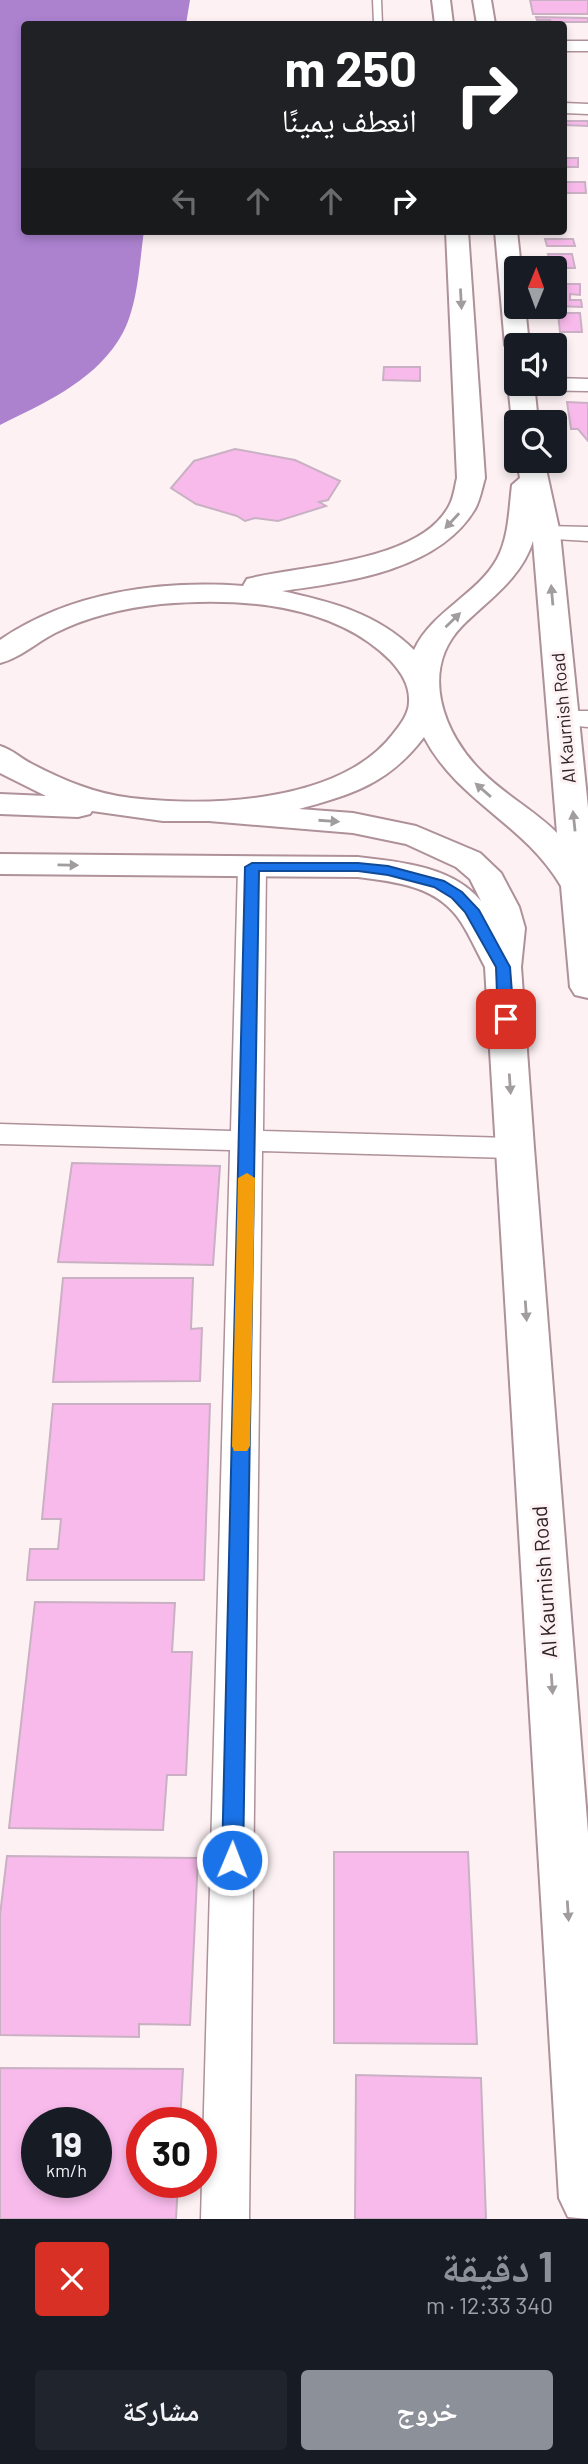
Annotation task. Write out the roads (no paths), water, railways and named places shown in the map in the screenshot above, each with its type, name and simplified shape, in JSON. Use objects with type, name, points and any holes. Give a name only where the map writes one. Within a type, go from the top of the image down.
[{"type":"street","points":[[442,0],[444,21]]},
{"type":"street","points":[[482,0],[486,21]]},
{"type":"street","points":[[567,46],[588,46]]},
{"type":"street","points":[[567,108],[588,109]]},
{"type":"street","points":[[0,654],[27,633],[74,613],[129,599],[319,577],[359,567],[426,542],[457,516],[466,503],[471,478],[457,235]]},
{"type":"street","points":[[506,235],[516,333]]},
{"type":"street","points":[[567,385],[588,385]]},
{"type":"street","points":[[0,804],[212,812],[281,804],[341,787],[388,761],[410,737],[424,692],[432,645],[443,629],[504,571],[512,558],[519,539],[527,473]]},
{"type":"street","name":"Al Kaurnish Road","points":[[532,473],[547,533],[576,719],[580,890],[588,987]]},
{"type":"street","points":[[547,533],[588,534]]},
{"type":"street","points":[[189,593],[252,596],[311,606],[361,624],[400,649],[424,692],[437,732],[462,771],[485,793],[544,838],[569,868],[580,890]]},
{"type":"street","points":[[0,756],[7,764],[59,791],[129,808]]},
{"type":"street","name":"Al Kaurnish Road","points":[[212,812],[353,823],[416,836],[468,860],[484,873],[494,888],[507,928],[503,967],[514,1148],[588,2198]]},
{"type":"street","points":[[0,864],[358,867],[388,871],[439,884],[457,895],[471,910],[503,967]]},
{"type":"street","points":[[225,2219],[252,867]]},
{"type":"street","points":[[1,1137],[514,1148]]},
{"type":"lane","points":[[377,0],[378,21]]}]
